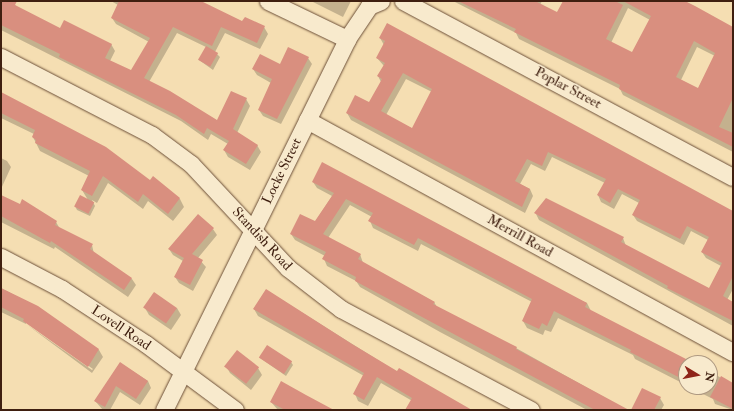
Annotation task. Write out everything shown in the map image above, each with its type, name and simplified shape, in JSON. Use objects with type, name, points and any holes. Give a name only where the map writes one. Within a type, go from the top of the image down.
[{"type":"street","points":[[268,1],[347,39],[369,6],[381,1]]},
{"type":"street","name":"Poplar Street","points":[[403,1],[733,177]]},
{"type":"street","name":"Locke Street","points":[[164,410],[347,39]]},
{"type":"street","name":"Standish Road","points":[[1,57],[152,135],[191,164],[252,232],[288,268],[341,309],[531,410]]},
{"type":"street","name":"Merrill Road","points":[[307,120],[733,352]]},
{"type":"street","name":"Lovell Road","points":[[1,257],[62,289],[146,344],[182,373],[234,410]]},
{"type":"building","points":[[1,1],[17,1],[15,5],[60,28],[64,20],[112,44],[105,58],[131,70],[150,38],[111,18],[119,1],[201,1],[242,21],[245,17],[265,26],[257,43],[221,27],[212,46],[173,27],[144,78],[170,91],[217,120],[231,91],[247,98],[233,129],[258,145],[246,164],[223,150],[229,141],[207,128],[204,134],[176,115],[59,57],[60,54],[1,25]]},
{"type":"building","points":[[458,1],[535,1],[557,12],[563,1],[615,1],[623,5],[606,39],[632,52],[651,16],[623,1],[685,1],[695,6],[733,27],[733,98],[719,127],[733,133],[733,147],[619,89],[620,85],[514,32],[516,29]],"holes":[[[694,41],[715,53],[698,88],[676,77]]]},
{"type":"building","points":[[387,23],[733,211],[733,276],[723,296],[733,302],[733,321],[667,288],[668,286],[534,213],[546,198],[624,237],[621,242],[709,288],[722,263],[701,252],[709,237],[687,226],[680,239],[632,215],[640,200],[618,189],[610,203],[597,195],[606,179],[548,152],[542,166],[527,159],[515,181],[530,189],[522,207],[346,113],[355,95],[369,102],[382,79],[377,76],[385,63],[376,58],[385,41],[379,38]],"holes":[[[403,73],[432,89],[412,128],[381,111]]]},
{"type":"building","points":[[206,46],[218,53],[210,67],[198,60]]},
{"type":"building","points":[[288,47],[309,57],[277,119],[258,110],[272,79],[252,69],[260,54],[280,64]]},
{"type":"building","points":[[1,92],[106,147],[150,180],[153,176],[180,198],[168,214],[143,194],[138,202],[103,176],[92,196],[81,190],[90,171],[35,143],[36,140],[32,137],[35,130],[1,113]]},
{"type":"building","points":[[322,162],[587,303],[585,307],[678,355],[678,377],[630,352],[631,350],[554,311],[547,326],[542,323],[539,329],[522,321],[532,299],[418,238],[414,245],[368,221],[373,213],[346,199],[323,234],[361,254],[358,259],[435,302],[433,304],[517,347],[516,349],[629,410],[595,410],[355,281],[356,277],[322,259],[326,252],[290,234],[300,214],[315,221],[334,193],[312,182]]},
{"type":"building","points":[[1,195],[20,204],[22,199],[57,221],[55,225],[93,244],[90,249],[132,278],[124,290],[51,241],[50,243],[1,216]]},
{"type":"building","points":[[80,195],[94,202],[88,214],[74,207]]},
{"type":"building","points":[[198,214],[214,228],[192,254],[203,260],[190,285],[174,277],[184,258],[168,249]]},
{"type":"building","points":[[1,288],[38,306],[99,349],[88,367],[23,321],[24,319],[1,307]]},
{"type":"building","points":[[266,289],[397,371],[399,368],[472,410],[405,410],[412,398],[377,377],[364,400],[353,394],[364,373],[253,309]]},
{"type":"building","points":[[154,292],[177,308],[166,324],[143,308]]},
{"type":"building","points":[[267,345],[292,361],[284,374],[259,358]]},
{"type":"building","points":[[237,350],[259,367],[246,384],[224,367]]},
{"type":"building","points":[[120,362],[148,381],[136,399],[116,386],[105,407],[94,401]]},
{"type":"building","points":[[721,376],[733,383],[733,409],[710,397],[711,395],[718,395],[718,382]]},
{"type":"building","points":[[281,381],[334,410],[285,410],[270,402]]},
{"type":"building","points":[[642,388],[661,397],[654,410],[631,410]]}]
